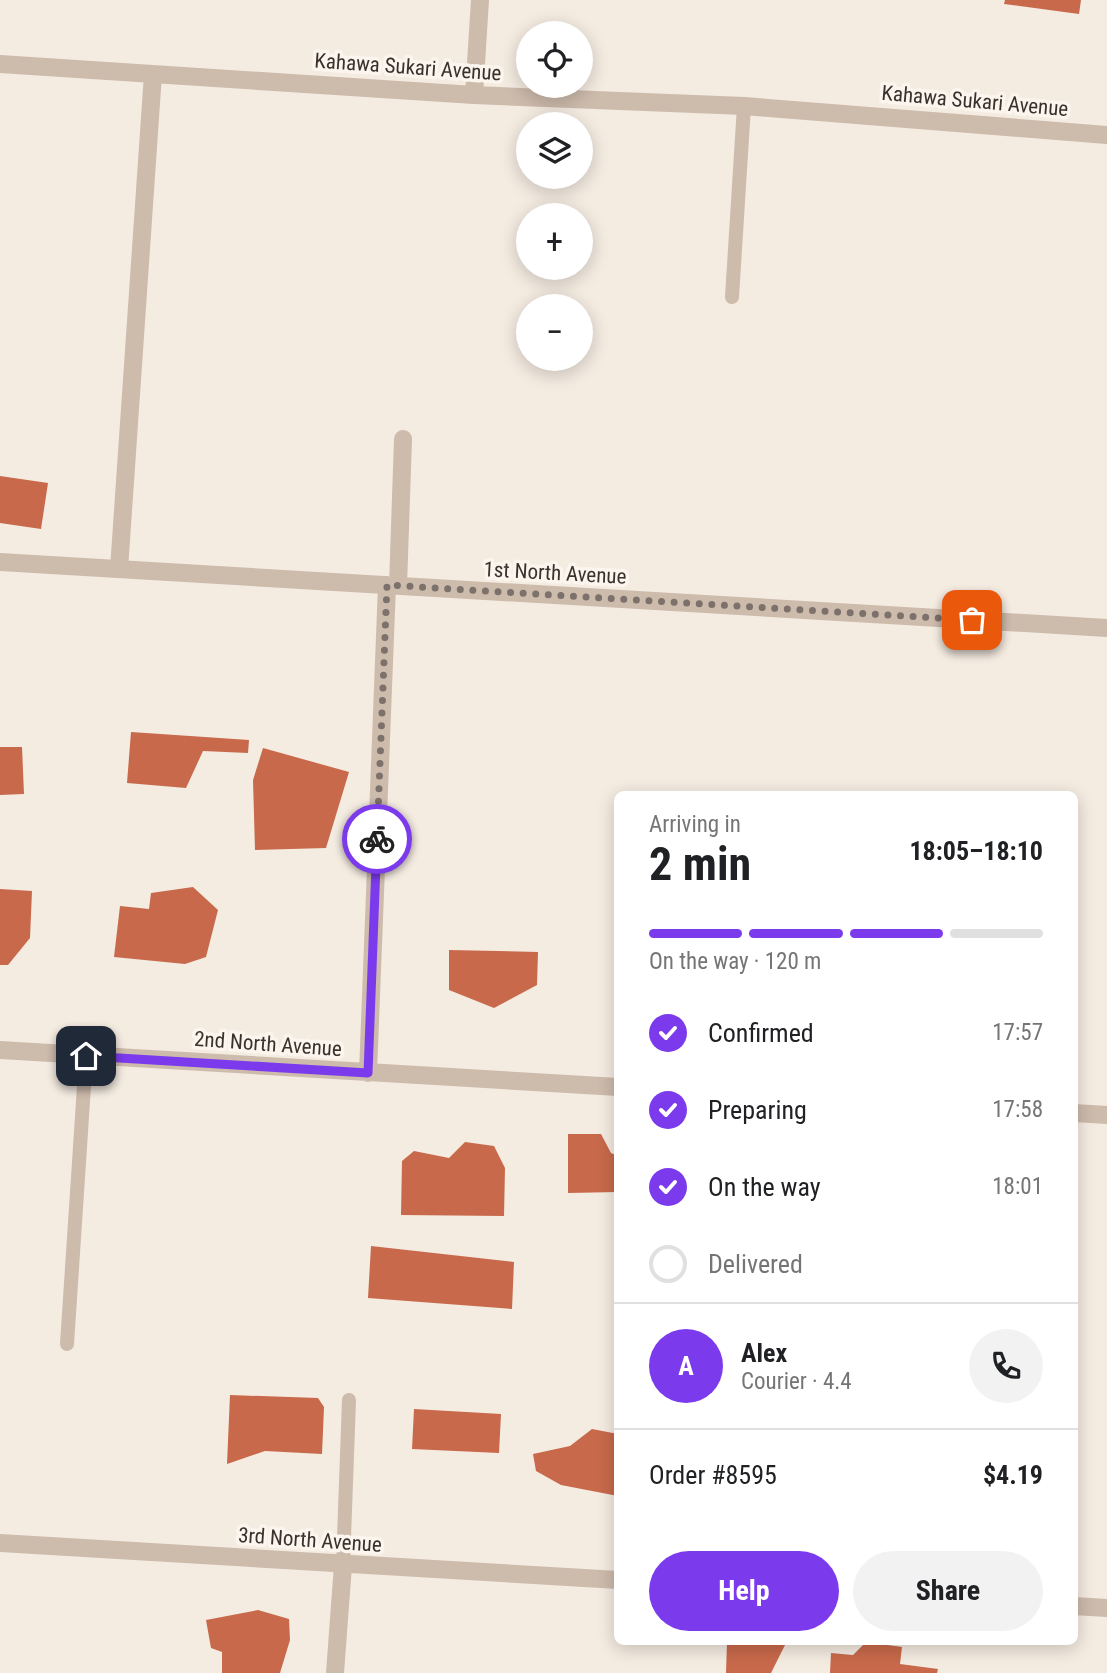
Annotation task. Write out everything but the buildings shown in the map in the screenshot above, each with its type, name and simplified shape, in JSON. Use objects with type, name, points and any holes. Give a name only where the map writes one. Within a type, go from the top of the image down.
[{"type":"street","points":[[474,95],[480,0]]},
{"type":"street","name":"Kahawa Sukari Avenue","points":[[0,64],[474,95],[744,106],[1107,135]]},
{"type":"street","points":[[119,569],[153,74]]},
{"type":"street","points":[[368,1073],[403,439]]},
{"type":"street","name":"1st North Avenue","points":[[0,562],[1107,628]]},
{"type":"street","name":"2nd North Avenue","points":[[0,1050],[614,1087]]},
{"type":"street","points":[[1078,1113],[1107,1115]]},
{"type":"street","name":"3rd North Avenue","points":[[0,1543],[614,1580]]},
{"type":"street","points":[[335,1673],[343,1565]]},
{"type":"street","points":[[1078,1606],[1107,1608]]},
{"type":"lane","points":[[732,297],[744,106]]},
{"type":"lane","points":[[66,1345],[86,1056]]},
{"type":"lane","points":[[343,1565],[349,1400]]},
{"type":"way so far","points":[[377,839],[387,585],[972,620]]},
{"type":"route","points":[[86,1056],[368,1073],[377,839]]}]
